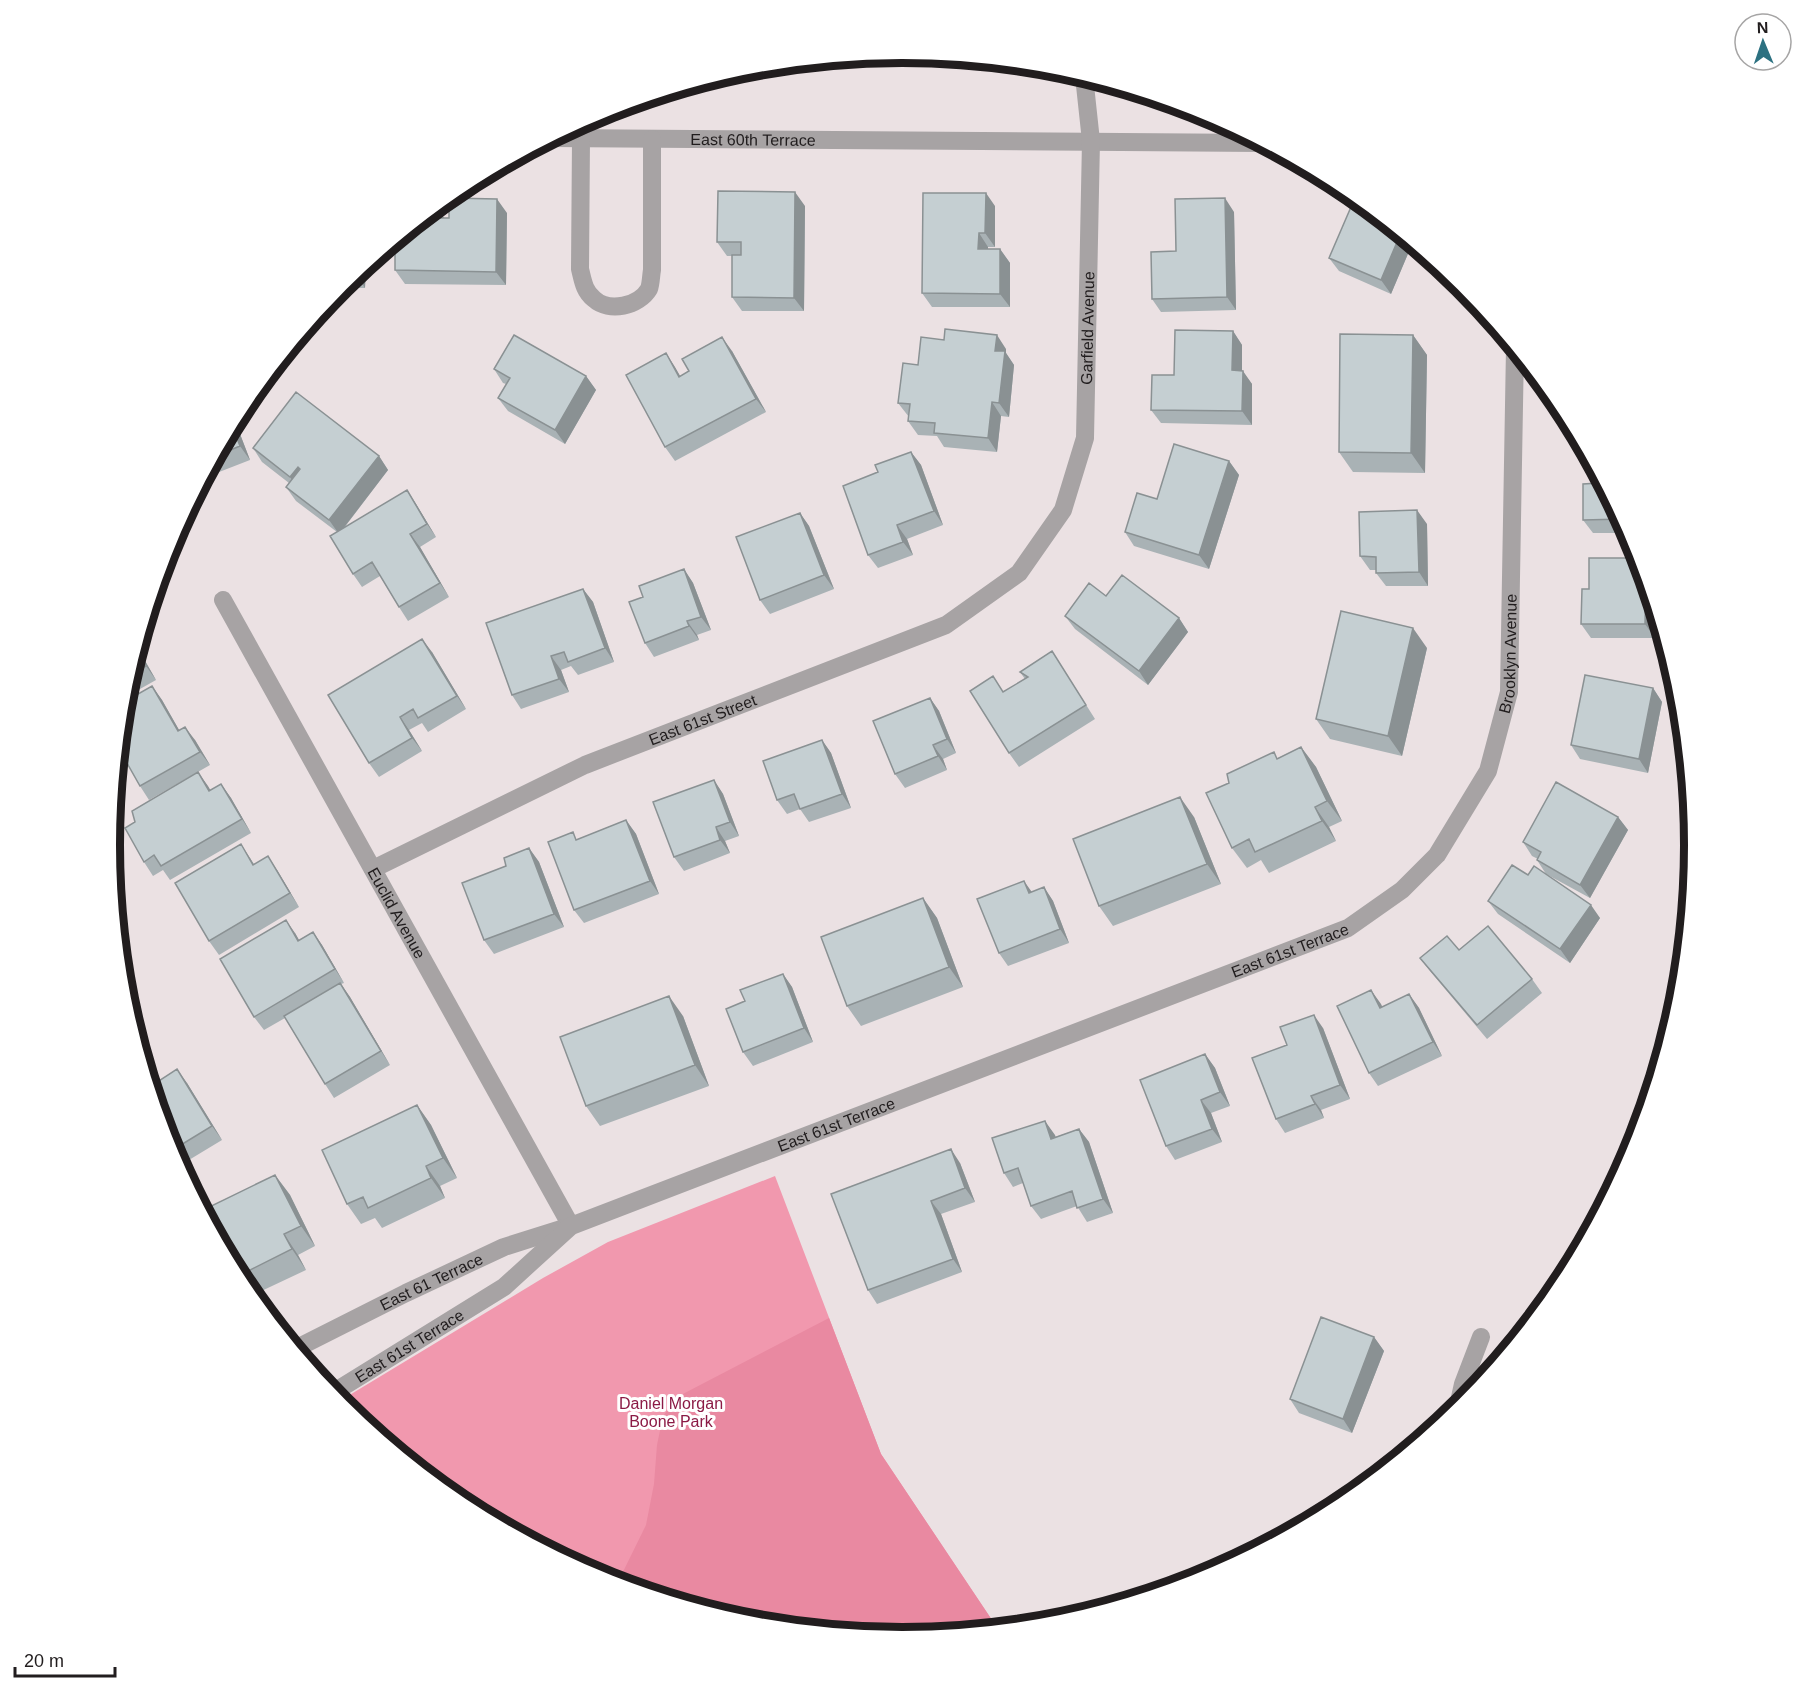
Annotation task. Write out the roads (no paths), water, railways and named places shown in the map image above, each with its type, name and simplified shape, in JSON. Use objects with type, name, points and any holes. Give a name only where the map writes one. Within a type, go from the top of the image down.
[{"type":"street","name":"Garfield Avenue","points":[[1025,565],[1063,510],[1085,438],[1091,141],[1085,85]]},
{"type":"street","points":[[569,138],[581,138],[580,269],[585,289],[595,301],[616,307],[634,303],[649,289],[652,270],[652,139]]},
{"type":"street","name":"East 60th Terrace","points":[[581,138],[1246,143]]},
{"type":"street","name":"Brooklyn Avenue","points":[[1371,912],[1402,890],[1437,855],[1488,771],[1509,692],[1515,359]]},
{"type":"street","name":"East 61st Street","points":[[373,868],[585,765],[946,625],[1019,573],[1025,565]]},
{"type":"street","name":"Euclid Avenue","points":[[223,600],[571,1226]]},
{"type":"street","name":"East 61st Terrace","points":[[340,1389],[504,1287],[571,1226],[1348,928],[1371,912]]},
{"type":"street","name":"East 61 Terrace","points":[[301,1346],[406,1293],[504,1248],[571,1226]]},
{"type":"street","points":[[1461,1394],[1481,1337]]},
{"type":"park label","name":"Daniel Morgan Boone Park","points":[[671,1412]]}]
